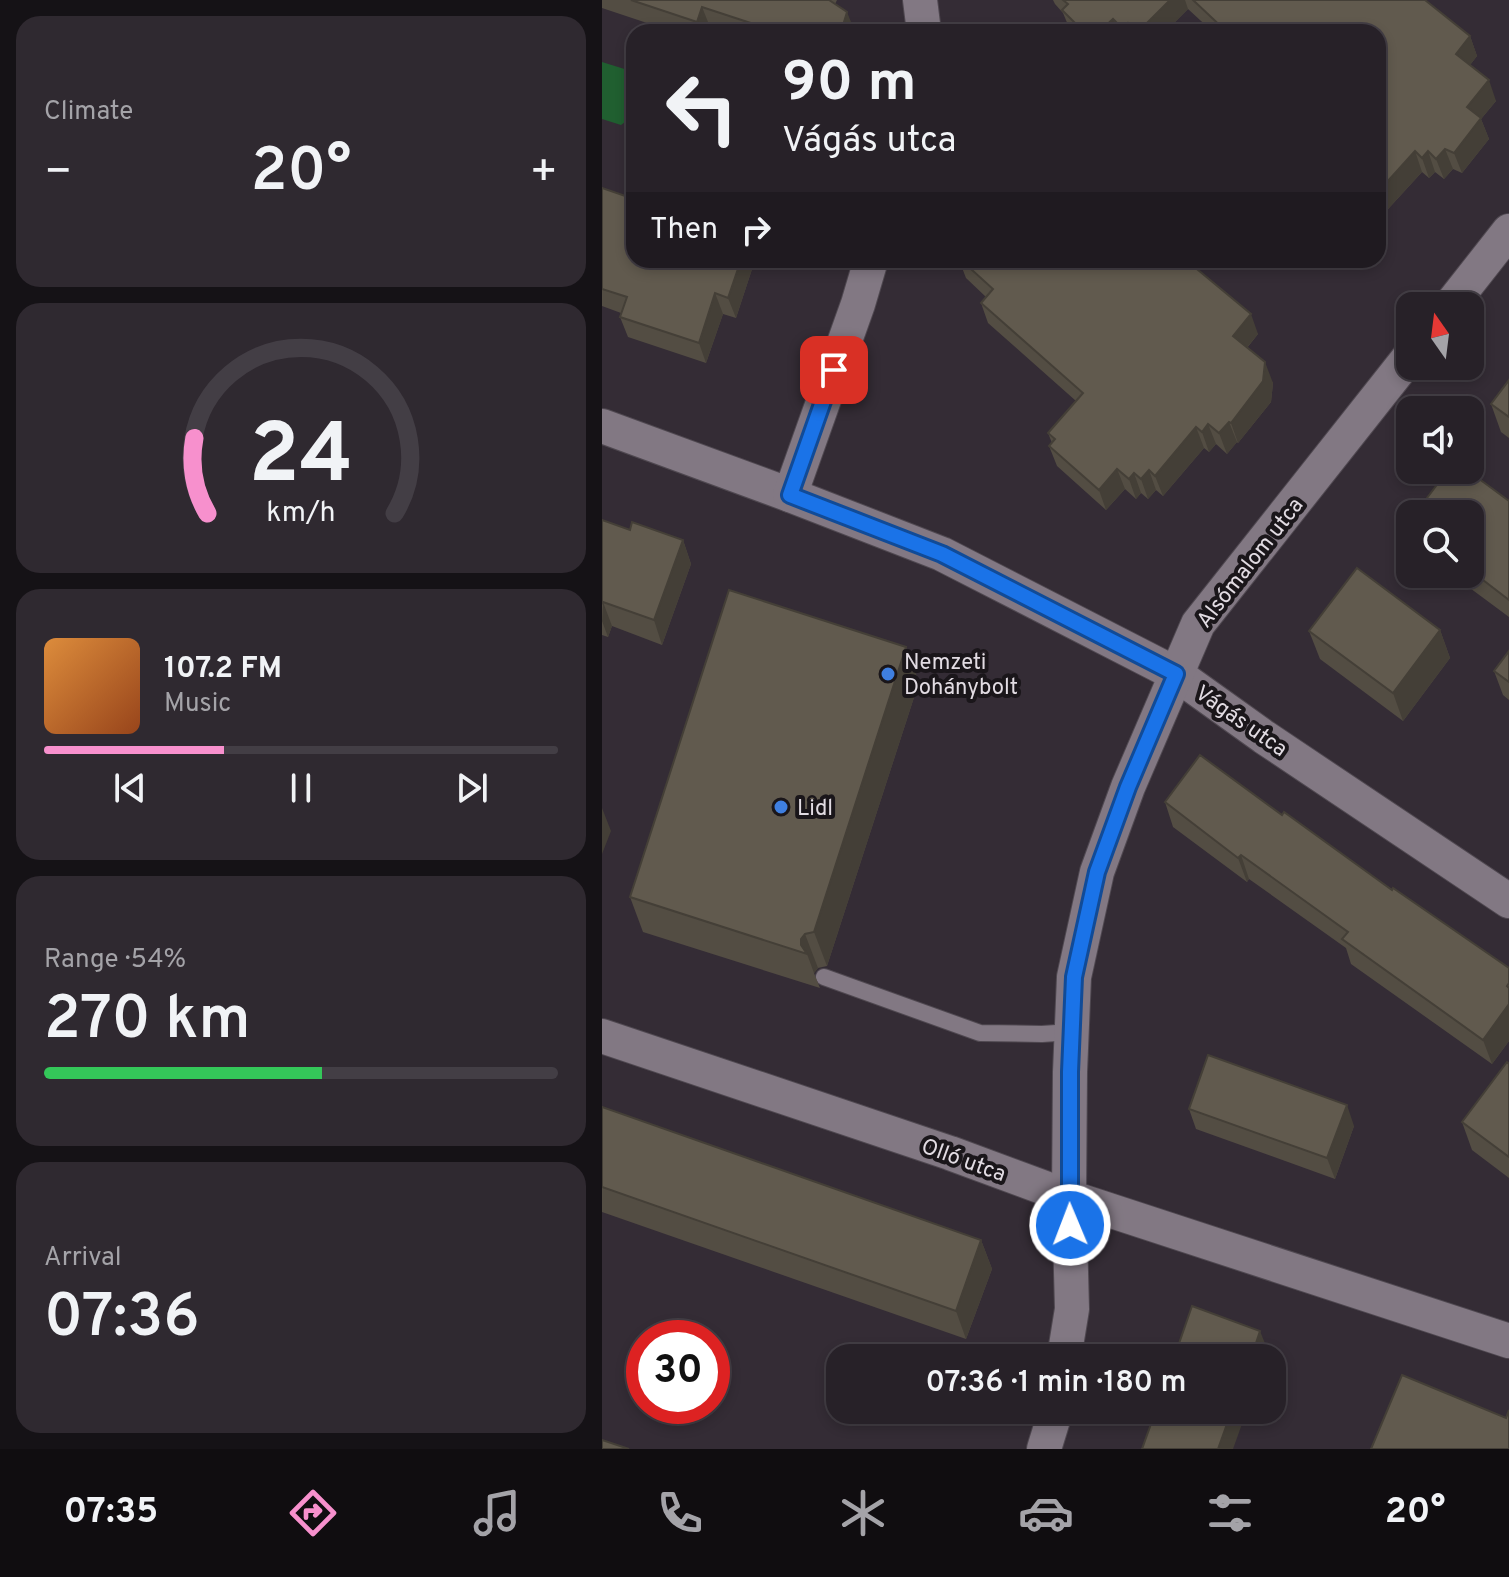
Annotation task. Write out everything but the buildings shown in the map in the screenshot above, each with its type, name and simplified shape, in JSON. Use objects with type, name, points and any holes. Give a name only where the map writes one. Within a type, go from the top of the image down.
[{"type":"street","points":[[920,0],[923,24]]},
{"type":"street","points":[[1461,292],[1509,231]]},
{"type":"street","points":[[790,495],[869,268]]},
{"type":"street","name":"Alsómalom utca","points":[[1066,1344],[1072,1309],[1069,1197],[1074,977],[1097,872],[1128,787],[1198,624],[1396,374]]},
{"type":"street","name":"Vágás utca","points":[[602,426],[942,554],[1176,674],[1264,737],[1509,901]]},
{"type":"street","name":"Olló utca","points":[[602,1036],[935,1148],[1069,1197],[1509,1341]]},
{"type":"street","points":[[1044,1449],[1052,1424]]},
{"type":"lane","points":[[824,977],[980,1033],[1071,1032]]},
{"type":"green space","points":[[602,62],[626,70],[626,121],[621,125],[602,119]]},
{"type":"place","name":"Nemzeti Dohánybolt","points":[[888,674]]},
{"type":"place","name":"Lidl","points":[[781,807]]},
{"type":"route","points":[[834,370],[790,495],[942,554],[1176,674],[1128,787],[1097,872],[1074,977],[1070,1072],[1070,1225]]}]
